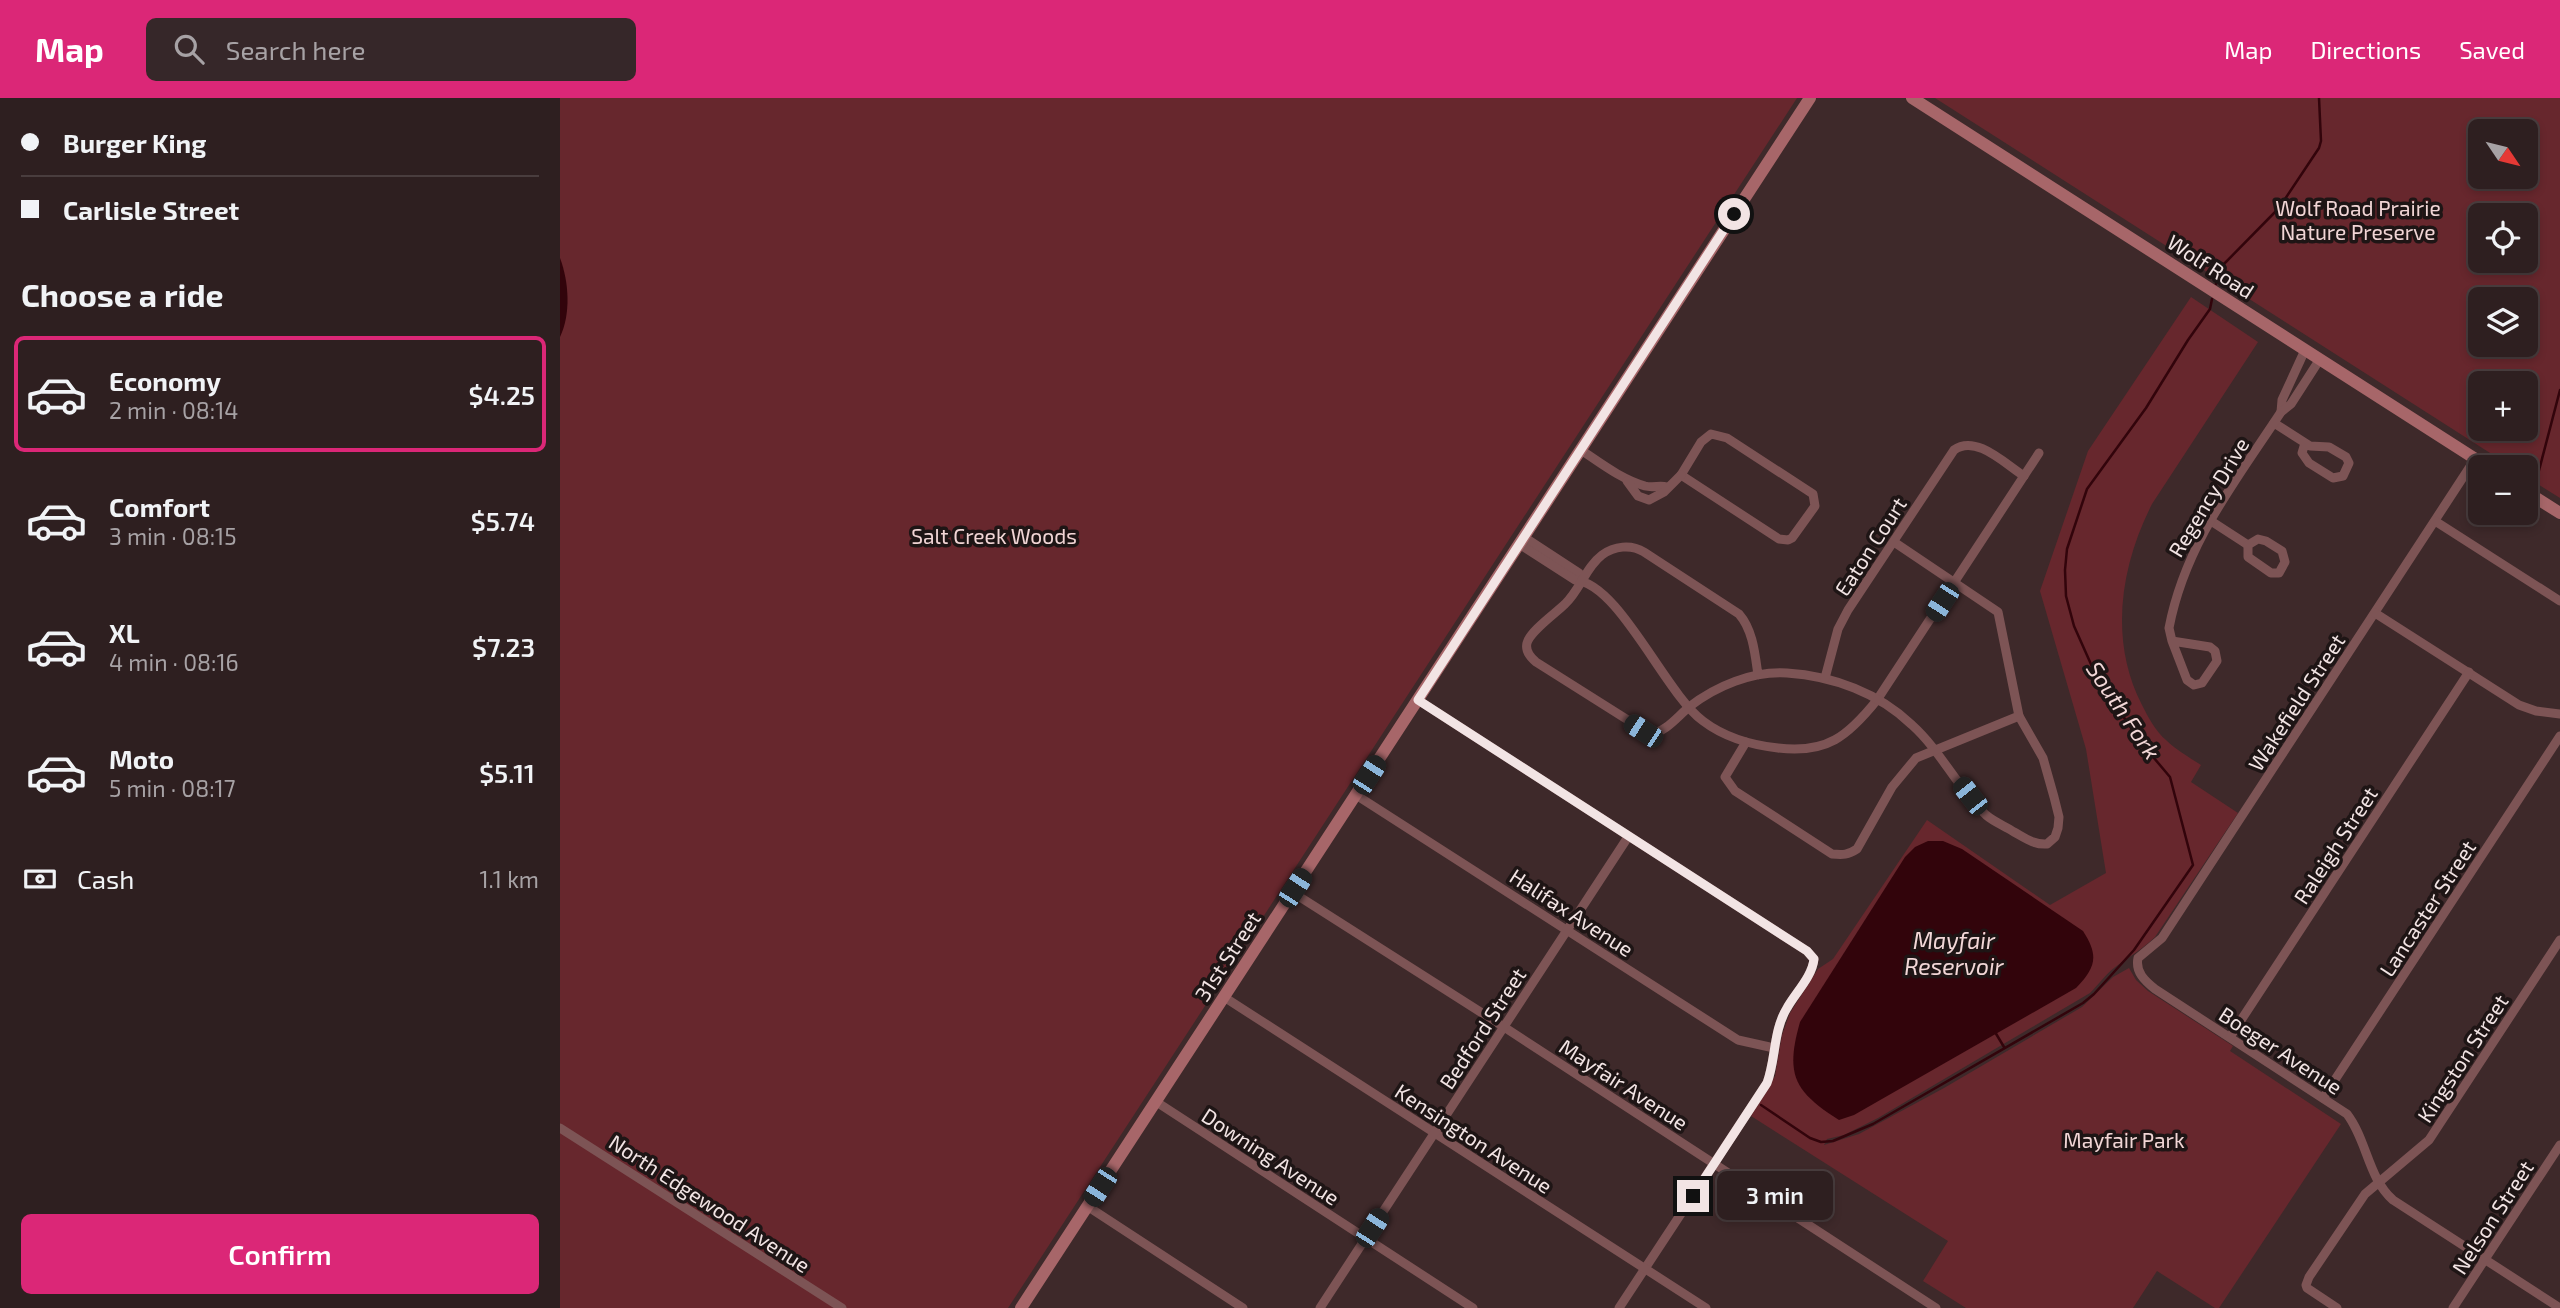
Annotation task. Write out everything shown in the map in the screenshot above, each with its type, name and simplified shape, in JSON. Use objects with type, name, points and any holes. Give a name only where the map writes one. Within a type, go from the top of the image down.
[{"type":"main road","name":"31st Street","points":[[1021,1308],[1810,98]]},
{"type":"main road","name":"Wolf Road","points":[[1912,98],[2469,455]]},
{"type":"main road","points":[[2538,499],[2560,513]]},
{"type":"street","name":"Regency Drive","points":[[2281,412],[2282,400],[2305,350]]},
{"type":"street","name":"Regency Drive","points":[[2172,641],[2210,647],[2217,654],[2217,661],[2205,680],[2198,684],[2187,680],[2172,641],[2169,628],[2181,580],[2198,540],[2281,412],[2291,404],[2320,359]]},
{"type":"street","points":[[2274,423],[2305,443],[2318,448],[2329,447],[2346,457],[2348,467],[2343,476],[2333,478],[2309,463],[2302,453],[2305,443]]},
{"type":"street","points":[[1581,450],[1627,481],[1638,496],[1646,500],[1656,498],[1681,475],[1707,435],[1717,434],[1809,491],[1814,497],[1815,506],[1796,535],[1784,541],[1681,475]]},
{"type":"street","name":"Eaton Court","points":[[1825,678],[1838,629],[1954,450],[1964,445],[1977,445],[2024,476]]},
{"type":"street","points":[[1522,540],[1575,580],[1583,580],[1619,611],[1689,707],[1701,719],[1717,730],[1746,742],[1790,750],[1812,748],[1833,742],[1856,726],[1877,700],[2039,453]]},
{"type":"street","name":"Wakefield Street","points":[[2138,958],[2162,939],[2468,470]]},
{"type":"street","points":[[2211,521],[2248,545]]},
{"type":"street","points":[[2435,521],[2560,601]]},
{"type":"street","points":[[2262,539],[2282,551],[2286,558],[2279,573],[2271,573],[2251,560],[2247,554],[2248,545],[2262,539]]},
{"type":"street","points":[[1758,674],[1748,630],[1739,614],[1639,549],[1616,548],[1601,556],[1568,602],[1530,637],[1526,646],[1530,657],[1650,734],[1662,731],[1689,707],[1718,689],[1758,674],[1786,673],[1843,683],[1877,700],[1911,723],[1989,817],[2034,843],[2047,844],[2055,837],[2059,817],[2054,797],[2043,758],[2019,716],[1998,612],[1894,542]]},
{"type":"street","points":[[2375,613],[2528,709],[2560,713]]},
{"type":"street","name":"Raleigh Street","points":[[2230,1037],[2469,672]]},
{"type":"street","points":[[1418,700],[1807,951],[1814,959],[1811,970],[1786,1010],[1767,1083],[1619,1308]]},
{"type":"street","points":[[1746,742],[1725,777],[1735,791],[1832,855],[1849,855],[1857,849],[1892,787],[1916,758],[2019,716]]},
{"type":"street","name":"Lancaster Street","points":[[2323,1098],[2560,736]]},
{"type":"street","name":"Halifax Avenue","points":[[1356,795],[1738,1040],[1774,1048]]},
{"type":"street","name":"Bedford Street","points":[[1320,1308],[1629,836]]},
{"type":"street","name":"Mayfair Avenue","points":[[1292,892],[1714,1163],[1922,1304],[1936,1308]]},
{"type":"street","name":"Kingston Street","points":[[2337,1308],[2310,1291],[2306,1285],[2359,1200],[2429,1140],[2560,940]]},
{"type":"street","name":"Boeger Avenue","points":[[2138,958],[2139,972],[2150,985],[2342,1110],[2351,1120],[2378,1182],[2393,1200],[2560,1308]]},
{"type":"street","name":"Kensington Avenue","points":[[1224,997],[1706,1308]]},
{"type":"street","name":"Downing Avenue","points":[[1155,1101],[1473,1308]]},
{"type":"street","name":"North Edgewood Avenue","points":[[560,1128],[842,1308]]},
{"type":"street","name":"Nelson Street","points":[[2453,1308],[2560,1144]]},
{"type":"street","points":[[1087,1206],[1243,1308]]},
{"type":"green space","name":"Salt Creek Woods","points":[[560,98],[1797,98],[1008,1308],[560,1308]]},
{"type":"green space","name":"Wolf Road Prairie Nature Preserve","points":[[1935,98],[2560,98],[2560,498],[2538,484],[2538,455],[2493,455],[2471,441],[2538,441],[2538,371],[2468,371],[2468,439]]},
{"type":"green space","name":"Mayfair Park","points":[[2191,297],[2258,342],[2152,504],[2132,553],[2126,578],[2122,630],[2132,681],[2152,724],[2170,744],[2201,765],[2191,782],[2238,813],[2155,937],[2111,971],[2090,993],[1878,1118],[1844,1135],[1827,1139],[1824,1145],[1859,1134],[1944,1088],[2082,1007],[2113,977],[2129,968],[2136,980],[2148,991],[2233,1046],[2230,1051],[2341,1124],[2219,1308],[2157,1271],[2133,1308],[1966,1308],[1923,1281],[1948,1241],[1751,1116],[1775,1076],[1782,1035],[1790,1013],[1818,969],[1833,959],[1927,820],[2050,905],[2106,873],[2086,749],[2040,591],[2088,451]]},
{"type":"water","points":[[560,258],[568,298],[564,328],[560,337]]},
{"type":"water","name":"Mayfair Reservoir","points":[[1928,841],[1943,841],[1962,849],[2083,931],[2093,954],[2093,961],[2088,974],[2076,988],[1854,1115],[1839,1120],[1812,1100],[1797,1080],[1793,1056],[1800,1022],[1905,857],[1915,847]]},
{"type":"waterway","name":"South Fork","points":[[2216,284],[2219,269],[2279,208],[2319,148],[2319,98]]},
{"type":"waterway","name":"South Fork","points":[[1761,1105],[1810,1138],[1821,1142],[1833,1141],[1873,1124],[2083,1003],[2134,950],[2193,865],[2170,777],[2143,745],[2098,680],[2074,626],[2066,596],[2065,570],[2067,549],[2087,489],[2146,408],[2210,309],[2212,299]]},
{"type":"waterway","points":[[2538,474],[2560,390]]},
{"type":"waterway","points":[[1995,1032],[2004,1047]]},
{"type":"route","points":[[1693,1196],[1767,1083],[1782,1018],[1814,964],[1812,955],[1418,700],[1734,214]]}]
